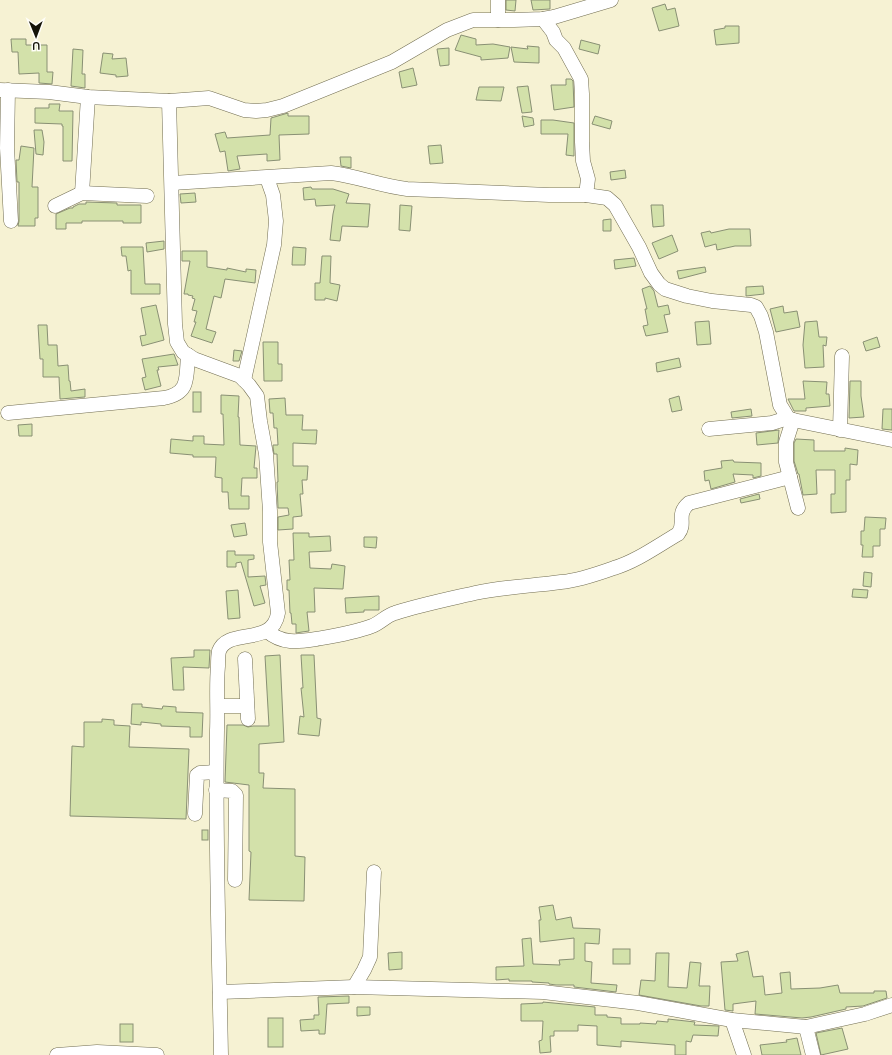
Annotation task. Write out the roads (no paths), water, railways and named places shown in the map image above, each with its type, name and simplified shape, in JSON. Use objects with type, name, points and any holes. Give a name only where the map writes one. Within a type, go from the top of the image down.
[{"type":"street","points":[[498,0],[498,20]]},
{"type":"street","points":[[10,221],[4,90],[49,92],[88,97],[169,101],[209,98],[244,110],[267,110],[283,106],[392,62],[447,30],[473,20],[542,19],[554,17],[611,0]]},
{"type":"street","points":[[542,19],[553,32],[556,40],[564,48],[581,79],[582,142],[588,178],[586,195]]},
{"type":"street","points":[[82,193],[88,97]]},
{"type":"street","points":[[169,101],[175,324],[177,342],[184,352],[194,359],[240,376],[249,384],[257,396],[266,454],[270,511],[270,542],[278,613],[277,620],[267,631],[230,640],[223,644],[219,651],[216,790],[221,1055]]},
{"type":"street","points":[[172,183],[331,173],[351,176],[386,186],[407,189],[548,195],[586,195],[607,198],[615,205],[639,247],[650,273],[665,289],[706,300],[756,307],[761,316],[766,332],[780,405],[790,419],[786,442],[786,462],[798,508]]},
{"type":"street","points":[[244,380],[274,245],[276,221],[273,195],[267,178]]},
{"type":"street","points":[[55,206],[82,193],[147,196]]},
{"type":"street","points":[[8,413],[174,396],[181,392],[184,386],[188,355]]},
{"type":"street","points":[[840,430],[842,356]]},
{"type":"street","points":[[709,429],[772,424],[790,419],[892,440]]},
{"type":"street","points":[[267,631],[275,638],[292,641],[336,636],[371,626],[393,613],[475,593],[514,586],[563,582],[614,568],[633,561],[678,534],[681,525],[681,513],[689,503],[790,477]]},
{"type":"street","points":[[218,706],[247,712],[245,659]]},
{"type":"street","points":[[195,814],[197,775],[200,773],[216,772]]},
{"type":"street","points":[[216,790],[232,791],[236,795],[235,880]]},
{"type":"street","points":[[354,987],[370,957],[374,872]]},
{"type":"street","points":[[220,992],[354,987],[543,992],[638,1003],[732,1020],[806,1027],[865,1014],[892,1005]]},
{"type":"street","points":[[732,1020],[744,1055]]},
{"type":"street","points":[[806,1027],[813,1055]]},
{"type":"street","points":[[57,1055],[97,1052],[157,1055]]}]
